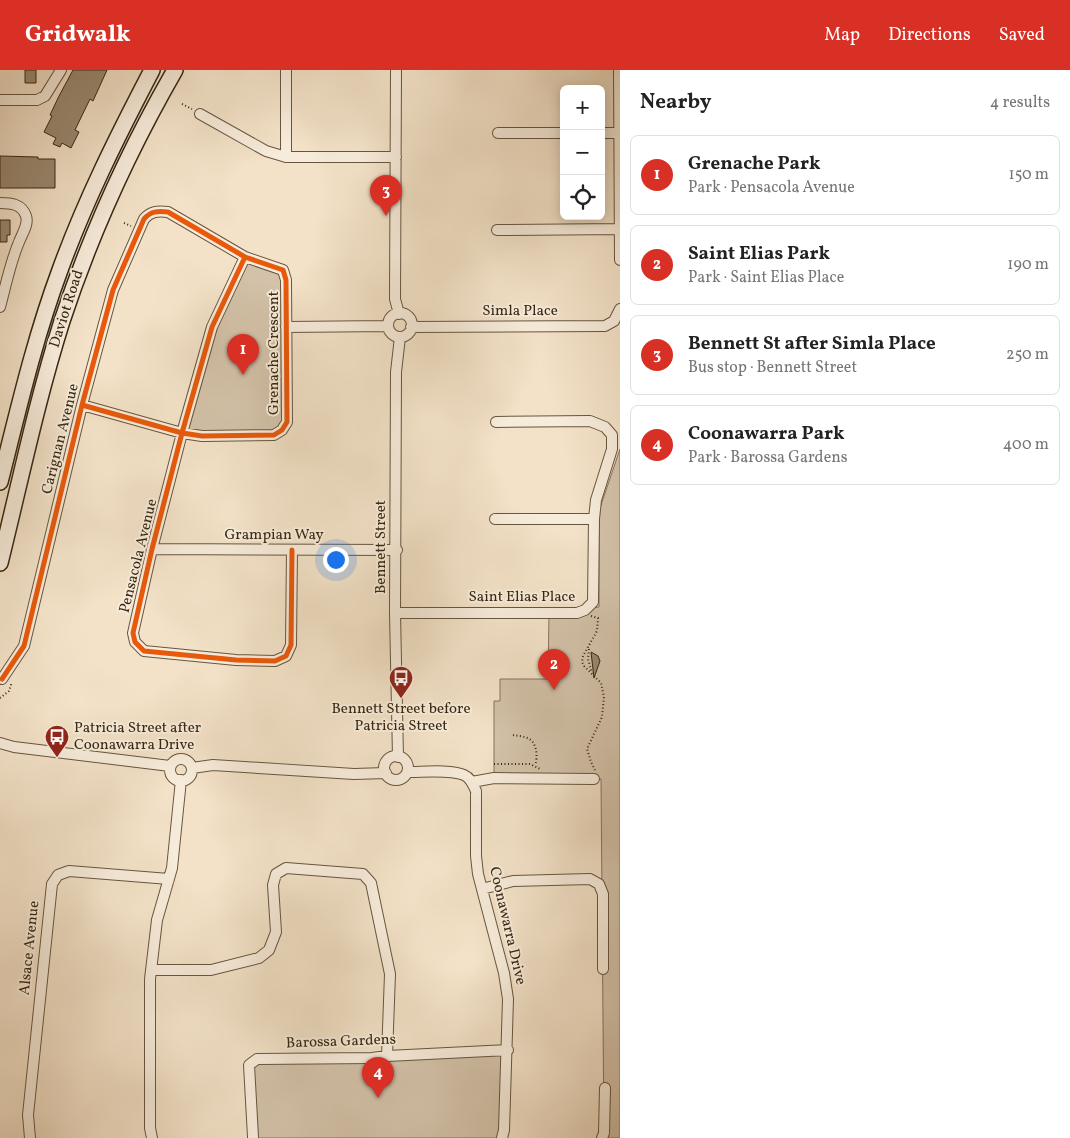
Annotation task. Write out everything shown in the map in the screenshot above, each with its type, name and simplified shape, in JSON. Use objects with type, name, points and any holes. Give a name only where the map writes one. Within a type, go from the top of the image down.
[{"type":"street","points":[[0,100],[37,100],[45,96],[61,70]]},
{"type":"street","name":"Daviot Road","points":[[0,482],[31,360],[60,270],[95,183],[152,70]]},
{"type":"street","name":"Daviot Road","points":[[0,563],[43,388],[72,291],[94,233],[122,169],[175,70]]},
{"type":"street","points":[[286,70],[286,157]]},
{"type":"street","points":[[396,70],[395,299],[399,314]]},
{"type":"street","points":[[619,70],[620,260]]},
{"type":"street","points":[[200,114],[266,151],[286,157],[396,157]]},
{"type":"street","points":[[498,133],[560,133]]},
{"type":"street","points":[[605,133],[619,133]]},
{"type":"street","points":[[0,203],[14,203],[27,217],[26,226],[14,255],[0,307]]},
{"type":"street","name":"Grenache Crescent","points":[[82,405],[182,433],[202,436],[274,435],[282,430],[287,422],[286,280],[283,270],[245,256],[168,212],[157,211]]},
{"type":"street","name":"Carignan Avenue","points":[[2,679],[24,646],[82,405],[114,290],[144,219],[149,214],[157,211]]},
{"type":"street","points":[[497,230],[620,229]]},
{"type":"street","name":"Pensacola Avenue","points":[[245,256],[212,327],[152,549],[133,632],[135,642],[144,651],[236,660],[275,661],[286,656],[291,645],[292,550]]},
{"type":"street","name":"Simla Place","points":[[412,327],[604,326],[614,321],[620,309]]},
{"type":"street","points":[[403,314],[410,319],[412,327],[408,334],[400,337],[392,334],[388,326],[391,318],[403,314]]},
{"type":"street","points":[[286,327],[388,326]]},
{"type":"street","name":"Bennett Street","points":[[398,757],[396,372],[400,337]]},
{"type":"street","name":"Saint Elias Place","points":[[396,613],[582,612],[594,602],[594,519],[596,500],[612,448],[612,435],[606,427],[590,421],[496,422]]},
{"type":"street","points":[[495,519],[594,519]]},
{"type":"street","name":"Grampian Way","points":[[152,549],[397,550]]},
{"type":"street","points":[[0,743],[14,747],[170,766]]},
{"type":"street","points":[[0,750],[14,747]]},
{"type":"street","points":[[393,757],[398,757],[402,758],[407,764],[408,772],[406,776],[399,780],[391,779],[386,773],[385,765],[393,757]]},
{"type":"street","points":[[170,766],[176,760],[184,759],[188,761],[192,768]]},
{"type":"street","points":[[192,768],[213,765],[354,774],[386,773]]},
{"type":"street","points":[[170,766],[174,778],[181,780],[189,776],[192,768]]},
{"type":"street","points":[[408,772],[455,773],[466,776],[472,782],[494,778],[595,776]]},
{"type":"street","points":[[152,1138],[150,1128],[151,970],[157,920],[172,868],[181,780]]},
{"type":"street","name":"Coonawarra Drive","points":[[472,782],[476,791],[476,856],[482,889],[504,973],[508,999],[508,1050],[502,1138]]},
{"type":"street","points":[[151,970],[211,970],[259,958],[270,950],[276,932],[273,885],[276,874],[286,868],[364,874],[371,883],[390,974],[387,1056]]},
{"type":"street","name":"Alsace Avenue","points":[[30,1138],[28,1115],[52,884],[58,875],[69,871],[169,880]]},
{"type":"street","points":[[482,889],[513,881],[590,879],[599,884],[603,894],[603,969]]},
{"type":"street","name":"Barossa Gardens","points":[[253,1137],[250,1065],[256,1059],[372,1058],[508,1050]]},
{"type":"street","points":[[602,1138],[604,1133],[605,1088]]},
{"type":"path","points":[[595,776],[587,749],[602,717],[604,697],[601,683],[584,666],[582,660],[598,629],[598,618]]},
{"type":"path","points":[[591,642],[588,659],[592,673]]},
{"type":"path","points":[[513,735],[530,739],[534,744],[537,761],[535,765]]},
{"type":"shaded area","points":[[245,257],[283,270],[282,430],[182,433],[212,327]]},
{"type":"shaded area","points":[[620,449],[620,1138],[604,1138],[601,779],[494,778],[494,701],[500,701],[500,679],[548,679],[549,613],[599,607],[599,511]]},
{"type":"shaded area","points":[[508,1050],[502,1138],[253,1138],[249,1065],[259,1060]]},
{"type":"building","points":[[25,70],[36,70],[36,83],[25,83]]},
{"type":"building","points":[[73,70],[107,70],[93,101],[90,99],[75,130],[79,132],[71,148],[62,143],[60,147],[53,144],[56,138],[44,132],[52,116],[50,115]]},
{"type":"building","points":[[0,156],[55,159],[55,188],[0,188]]},
{"type":"building","points":[[0,220],[10,220],[10,235],[7,235],[7,242],[0,242]]},
{"type":"building","points":[[591,652],[598,656],[600,661],[594,678]]},
{"type":"cycle path","points":[[2,679],[24,646],[82,405],[113,290],[144,219],[154,212],[168,212],[245,257],[283,270],[286,280],[287,422],[282,430],[274,435],[202,436],[182,433],[82,405]]},
{"type":"cycle path","points":[[245,257],[212,327],[152,549],[133,633],[135,642],[144,651],[236,660],[275,661],[286,656],[291,645],[292,550]]},
{"type":"place","name":"Bennett St after Simla Place","points":[[386,216]]},
{"type":"place","name":"Grenache Park","points":[[243,375]]},
{"type":"place","name":"Saint Elias Park","points":[[554,690]]},
{"type":"place","name":"Bennett Street before Patricia Street","points":[[401,699]]},
{"type":"place","name":"Patricia Street after Coonawarra Drive","points":[[57,758]]},
{"type":"place","name":"Coonawarra Park","points":[[378,1098]]}]
